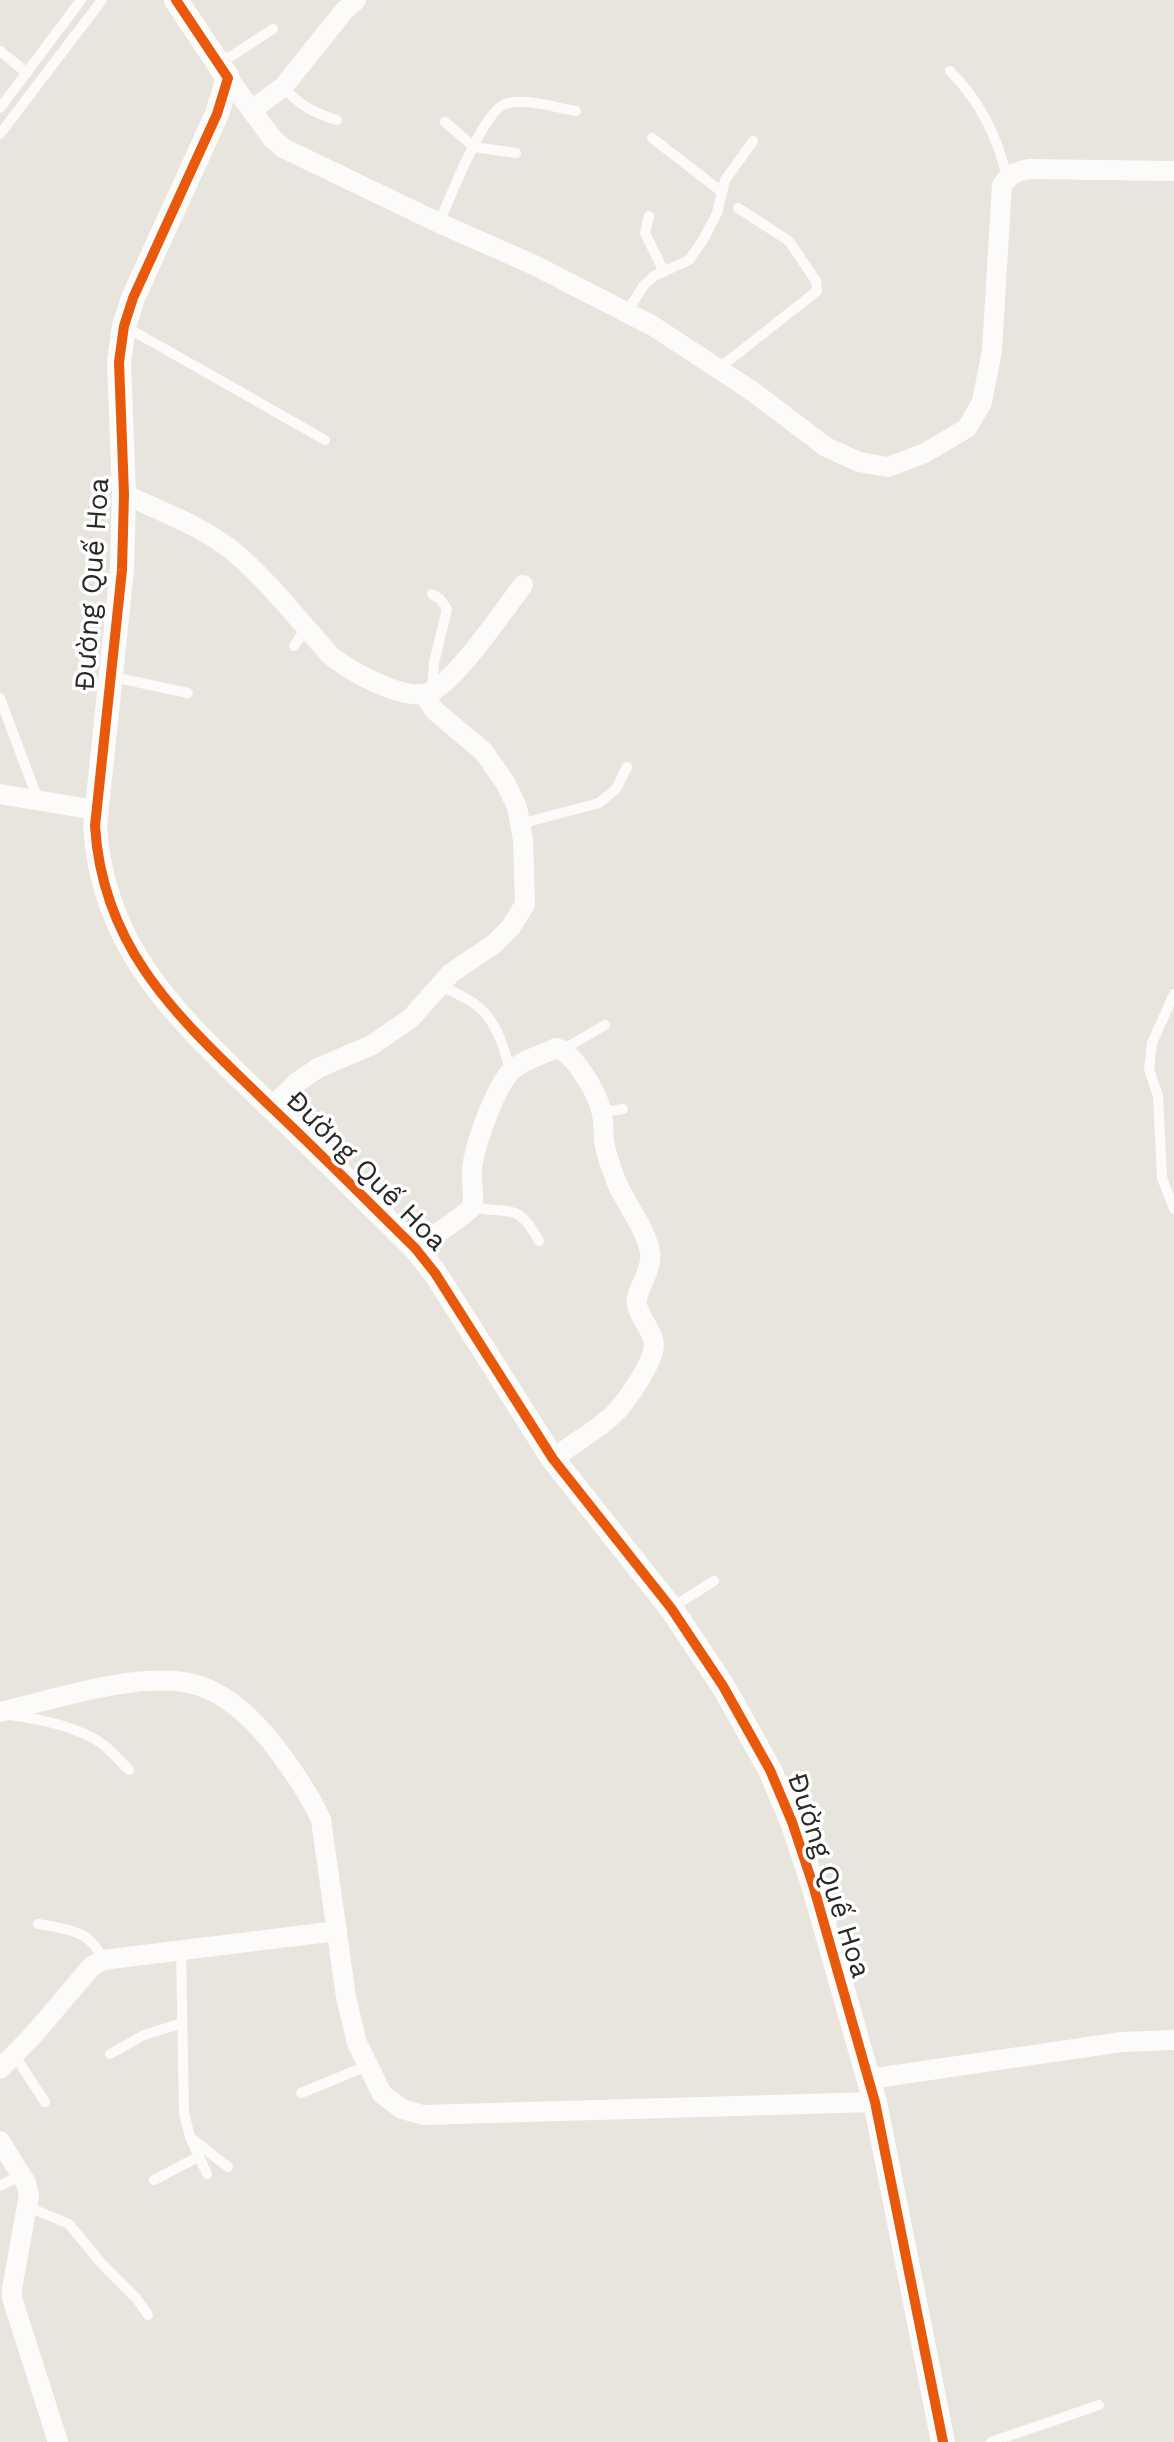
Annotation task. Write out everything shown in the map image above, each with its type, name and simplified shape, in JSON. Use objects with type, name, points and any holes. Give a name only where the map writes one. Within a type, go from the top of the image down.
[{"type":"street","points":[[176,0],[272,138],[283,148],[534,265],[627,312],[752,391],[826,447],[859,462],[888,467],[910,461],[967,428],[982,402],[992,350],[1002,185],[1007,178],[1030,169],[1174,171]]},
{"type":"street","points":[[252,110],[283,87],[356,0]]},
{"type":"street","name":"Đường Quế Hoa","points":[[224,71],[217,114],[133,298],[124,326],[119,362],[124,494],[122,570],[96,810],[97,860],[124,937],[143,972],[169,1005],[220,1058],[415,1248],[435,1273],[553,1459],[671,1608],[723,1686],[770,1770],[813,1885],[872,2090],[943,2442]]},
{"type":"street","points":[[124,494],[227,546],[255,570],[342,665],[379,685],[401,691],[428,693],[441,685],[523,585]]},
{"type":"street","points":[[272,1107],[296,1083],[318,1068],[372,1045],[411,1018],[451,973],[494,944],[511,927],[525,904],[517,807],[506,784],[484,752],[434,710],[428,693]]},
{"type":"street","points":[[0,794],[96,810]]},
{"type":"street","points":[[415,1248],[459,1220],[472,1207],[475,1152],[482,1129],[511,1072],[556,1048],[562,1050],[594,1091],[602,1112],[604,1144],[610,1162],[624,1200],[645,1237],[650,1253],[647,1277],[637,1304],[655,1339],[653,1354],[613,1415],[553,1459]]},
{"type":"street","points":[[0,1713],[127,1682],[171,1680],[200,1686],[231,1702],[265,1733],[311,1798],[321,1820],[346,1997],[357,2043],[382,2094],[402,2109],[423,2115],[872,2090],[1122,2042],[1174,2040]]},
{"type":"street","points":[[7,2062],[92,1966],[103,1960],[337,1931]]},
{"type":"street","points":[[0,2141],[21,2175],[29,2195],[12,2298],[58,2442]]},
{"type":"lane","points":[[0,108],[81,0]]},
{"type":"lane","points":[[0,134],[102,0]]},
{"type":"lane","points":[[224,71],[273,29]]},
{"type":"lane","points":[[0,51],[27,73]]},
{"type":"lane","points":[[950,71],[971,92],[1002,154],[1007,178]]},
{"type":"lane","points":[[283,87],[310,111],[337,120]]},
{"type":"lane","points":[[439,223],[484,125],[502,105],[520,101],[576,111]]},
{"type":"lane","points":[[445,122],[474,147],[516,153]]},
{"type":"lane","points":[[652,138],[722,192]]},
{"type":"lane","points":[[627,312],[644,285],[654,276],[689,260],[717,213],[725,180],[753,141]]},
{"type":"lane","points":[[718,369],[817,291],[816,281],[789,241],[738,208]]},
{"type":"lane","points":[[649,216],[646,237],[664,272]]},
{"type":"lane","points":[[124,326],[325,440]]},
{"type":"lane","points":[[428,693],[447,609],[432,594]]},
{"type":"lane","points":[[294,646],[306,628]]},
{"type":"lane","points":[[111,676],[188,693]]},
{"type":"lane","points":[[0,698],[38,800]]},
{"type":"lane","points":[[520,824],[599,803],[616,789],[627,767]]},
{"type":"lane","points":[[440,985],[474,1003],[487,1015],[496,1030],[511,1072]]},
{"type":"lane","points":[[1174,994],[1152,1043],[1149,1069],[1158,1096],[1162,1178],[1174,1209]]},
{"type":"lane","points":[[562,1050],[605,1025]]},
{"type":"lane","points":[[602,1112],[623,1109]]},
{"type":"lane","points":[[472,1207],[515,1212],[528,1221],[539,1241]]},
{"type":"lane","points":[[671,1608],[714,1581]]},
{"type":"lane","points":[[0,1713],[46,1722],[86,1735],[103,1744],[129,1770]]},
{"type":"lane","points":[[38,1924],[86,1936],[97,1946],[103,1960]]},
{"type":"lane","points":[[181,1950],[184,2113],[190,2137],[207,2174]]},
{"type":"lane","points":[[110,2054],[144,2035],[182,2023]]},
{"type":"lane","points":[[7,2062],[45,2102]]},
{"type":"lane","points":[[301,2093],[367,2066]]},
{"type":"lane","points":[[190,2137],[228,2167]]},
{"type":"lane","points":[[154,2180],[198,2157]]},
{"type":"lane","points":[[0,2186],[21,2175]]},
{"type":"lane","points":[[28,2207],[69,2224],[148,2315]]},
{"type":"lane","points":[[991,2442],[1099,2405]]},
{"type":"cycle path","points":[[176,0],[228,78],[217,114],[133,298],[124,326],[119,362],[124,494],[122,570],[95,826],[101,872],[114,913],[132,949],[180,1015],[415,1248],[435,1273],[553,1459],[671,1608],[723,1686],[770,1770],[813,1885],[875,2102],[943,2442]]}]
